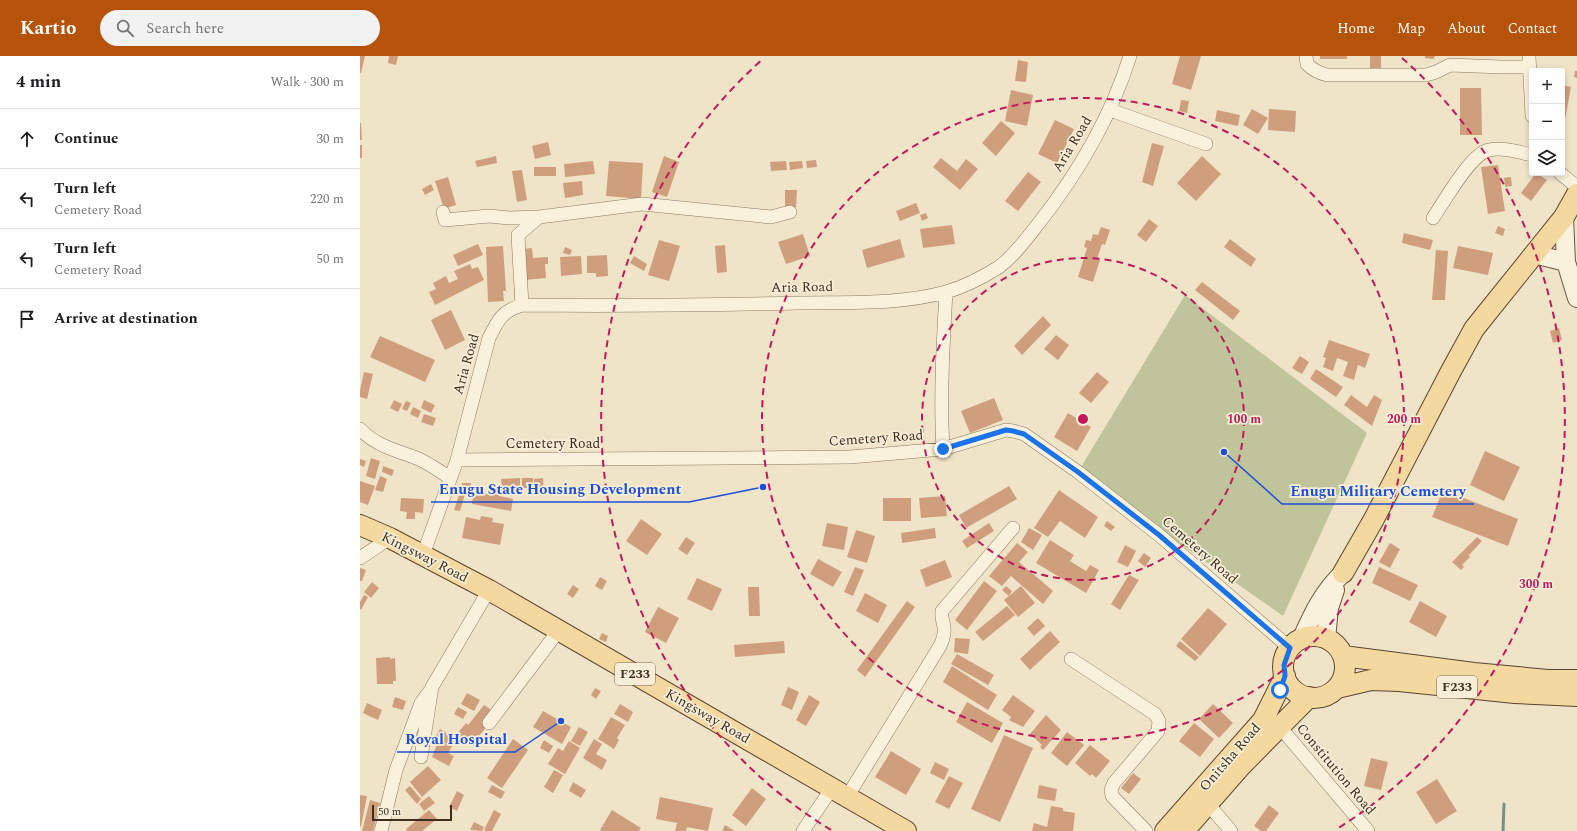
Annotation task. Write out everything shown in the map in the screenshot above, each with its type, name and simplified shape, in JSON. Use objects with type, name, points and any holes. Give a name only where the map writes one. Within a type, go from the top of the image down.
[{"type":"main road","points":[[1326,638],[1332,595],[1374,519],[1474,329],[1564,217],[1577,194]]},
{"type":"main road","points":[[1564,217],[1566,262],[1577,298]]},
{"type":"main road","points":[[1534,254],[1566,262]]},
{"type":"main road","name":"Kingsway Road","points":[[360,525],[390,538],[488,590],[906,831]]},
{"type":"main road","points":[[1309,697],[1294,690],[1289,684],[1285,676],[1284,665],[1330,585],[1343,573]]},
{"type":"main road","points":[[1296,643],[1314,636],[1326,638],[1334,642],[1340,649],[1345,665],[1342,681],[1337,688]]},
{"type":"main road","name":"F233","points":[[1343,656],[1474,673],[1548,680],[1577,680]]},
{"type":"main road","name":"Onitsha Road","points":[[1165,831],[1263,720],[1285,676]]},
{"type":"main road","name":"F233","points":[[1309,697],[1319,697],[1329,694],[1337,688],[1351,683],[1371,680],[1385,680],[1516,693],[1577,696]]},
{"type":"main road","name":"Onitsha Road","points":[[1184,831],[1241,766],[1309,697]]},
{"type":"street","name":"Aria Road","points":[[423,555],[457,460],[489,338],[496,323],[504,313],[511,308],[522,305],[619,306],[895,302],[946,292],[969,284],[1009,259],[1050,209],[1081,164],[1110,110],[1130,56]]},
{"type":"street","points":[[1306,56],[1307,64],[1312,69],[1320,74],[1327,75],[1426,75],[1450,65],[1501,68],[1529,61],[1531,104]]},
{"type":"street","points":[[1110,110],[1206,144]]},
{"type":"street","points":[[1434,218],[1464,171],[1480,153],[1488,150],[1500,149],[1529,154]]},
{"type":"street","points":[[1564,176],[1577,187]]},
{"type":"street","points":[[443,212],[445,220],[489,216],[509,218],[539,217],[642,204],[771,217],[790,212]]},
{"type":"street","points":[[522,305],[518,235],[539,217]]},
{"type":"street","points":[[943,449],[941,410],[946,292]]},
{"type":"street","points":[[360,429],[369,438],[394,451],[420,460],[450,478]]},
{"type":"street","name":"Cemetery Road","points":[[457,460],[850,457],[943,449],[1006,430],[1013,431],[1024,434],[1066,464],[1296,643]]},
{"type":"street","points":[[803,831],[840,793],[940,646],[944,636],[944,626],[941,618],[942,611],[1013,528]]},
{"type":"street","points":[[360,558],[390,538]]},
{"type":"street","points":[[381,831],[396,770],[421,703],[432,688],[488,590]]},
{"type":"street","points":[[489,723],[559,630]]},
{"type":"street","points":[[1071,659],[1154,714],[1159,721],[1158,731],[1114,783],[1111,790],[1112,796],[1146,831]]},
{"type":"street","points":[[421,757],[432,688]]},
{"type":"street","name":"Constitution Road","points":[[1280,727],[1368,831]]},
{"type":"street","points":[[1208,804],[1231,831]]},
{"type":"green space","points":[[1185,295],[1367,433],[1283,616],[1078,472]]},
{"type":"building","points":[[360,56],[365,56],[361,73],[360,73]]},
{"type":"building","points":[[389,56],[398,56],[396,65],[388,63]]},
{"type":"building","points":[[1180,56],[1201,56],[1191,90],[1172,84]]},
{"type":"building","points":[[1320,56],[1347,56],[1347,59],[1320,59]]},
{"type":"building","points":[[1370,56],[1381,56],[1381,68],[1370,68]]},
{"type":"building","points":[[1425,56],[1435,56],[1434,59],[1425,58]]},
{"type":"building","points":[[1018,60],[1028,62],[1026,82],[1015,81]]},
{"type":"building","points":[[1575,71],[1577,71],[1577,78],[1574,77]]},
{"type":"building","points":[[1565,86],[1571,87],[1565,119]]},
{"type":"building","points":[[1460,88],[1481,88],[1482,135],[1460,135]]},
{"type":"building","points":[[1011,90],[1033,95],[1027,126],[1005,121]]},
{"type":"building","points":[[1181,100],[1189,101],[1187,113],[1179,111]]},
{"type":"building","points":[[1252,109],[1268,118],[1258,134],[1243,125]]},
{"type":"building","points":[[1269,109],[1296,111],[1295,132],[1268,130]]},
{"type":"building","points":[[1217,110],[1240,115],[1238,126],[1215,121]]},
{"type":"building","points":[[1055,120],[1074,129],[1057,163],[1038,154]]},
{"type":"building","points":[[1001,121],[1015,133],[996,156],[982,143]]},
{"type":"building","points":[[361,123],[362,140],[360,140]]},
{"type":"building","points":[[548,142],[551,155],[535,159],[532,146]]},
{"type":"building","points":[[1152,143],[1164,146],[1153,186],[1142,182]]},
{"type":"building","points":[[360,145],[362,145],[362,158],[360,158]]},
{"type":"building","points":[[496,156],[497,163],[477,167],[475,161]]},
{"type":"building","points":[[664,156],[679,162],[667,197],[652,192]]},
{"type":"building","points":[[1202,156],[1221,174],[1196,201],[1177,183]]},
{"type":"building","points":[[941,158],[957,171],[966,159],[978,169],[960,190],[933,167]]},
{"type":"building","points":[[816,160],[817,167],[807,168],[806,161]]},
{"type":"building","points":[[593,161],[595,174],[565,177],[564,164]]},
{"type":"building","points":[[609,161],[643,163],[641,199],[606,196]]},
{"type":"building","points":[[786,161],[787,170],[771,171],[770,162]]},
{"type":"building","points":[[802,161],[803,168],[790,170],[789,162]]},
{"type":"building","points":[[1498,165],[1505,211],[1488,214],[1481,167]]},
{"type":"building","points":[[534,167],[556,167],[556,176],[534,176]]},
{"type":"building","points":[[522,170],[527,200],[517,202],[512,171]]},
{"type":"building","points":[[1028,172],[1041,182],[1018,211],[1005,201]]},
{"type":"building","points":[[1534,176],[1541,176],[1547,180],[1531,201],[1521,193]]},
{"type":"building","points":[[448,177],[456,205],[444,209],[435,181]]},
{"type":"building","points":[[1511,177],[1512,186],[1505,187],[1504,178]]},
{"type":"building","points":[[582,181],[583,195],[565,198],[563,183]]},
{"type":"building","points":[[431,184],[434,190],[425,195],[422,189]]},
{"type":"building","points":[[785,190],[797,190],[796,207],[785,207]]},
{"type":"building","points":[[916,203],[920,213],[900,221],[896,211]]},
{"type":"building","points":[[926,213],[928,218],[922,221],[920,215]]},
{"type":"building","points":[[1149,219],[1158,226],[1146,242],[1137,235]]},
{"type":"building","points":[[952,225],[955,244],[923,248],[920,229]]},
{"type":"building","points":[[1498,226],[1505,229],[1503,236],[1495,233]]},
{"type":"building","points":[[1101,227],[1110,230],[1105,245],[1102,244],[1097,259],[1100,260],[1093,282],[1078,277],[1087,248],[1084,247],[1086,240],[1091,241],[1093,234],[1098,235]]},
{"type":"building","points":[[1404,233],[1433,240],[1430,250],[1402,243]]},
{"type":"building","points":[[803,234],[810,256],[786,264],[778,242]]},
{"type":"building","points":[[900,239],[905,257],[867,268],[862,250]]},
{"type":"building","points":[[1230,239],[1256,259],[1251,267],[1224,247]]},
{"type":"building","points":[[659,240],[680,246],[669,281],[648,275]]},
{"type":"building","points":[[478,244],[483,255],[458,266],[453,255]]},
{"type":"building","points":[[725,245],[727,272],[717,273],[715,246]]},
{"type":"building","points":[[503,246],[506,291],[503,291],[504,301],[488,302],[486,247]]},
{"type":"building","points":[[1458,246],[1493,253],[1488,275],[1453,268]]},
{"type":"building","points":[[565,247],[572,250],[570,255],[563,253]]},
{"type":"building","points":[[532,248],[533,258],[548,257],[548,264],[545,264],[546,278],[525,280],[522,249]]},
{"type":"building","points":[[1436,250],[1448,251],[1445,300],[1432,300]]},
{"type":"building","points":[[607,255],[608,276],[596,277],[596,273],[587,273],[587,256]]},
{"type":"building","points":[[581,256],[582,274],[561,276],[560,257]]},
{"type":"building","points":[[634,256],[647,264],[644,271],[630,263]]},
{"type":"building","points":[[470,264],[472,269],[478,267],[484,280],[435,305],[429,292],[436,289],[433,283],[446,276],[449,283],[458,279],[454,271]]},
{"type":"building","points":[[1202,282],[1240,311],[1233,320],[1195,290]]},
{"type":"building","points":[[451,310],[465,340],[445,350],[431,320]]},
{"type":"building","points":[[1043,316],[1051,325],[1022,355],[1014,346]]},
{"type":"building","points":[[1559,328],[1562,340],[1553,343],[1550,331]]},
{"type":"building","points":[[1056,335],[1069,345],[1058,360],[1044,349]]},
{"type":"building","points":[[380,336],[435,360],[425,382],[370,357]]},
{"type":"building","points":[[1329,340],[1370,354],[1365,368],[1358,365],[1354,380],[1343,376],[1348,362],[1337,358],[1333,371],[1323,367],[1326,358],[1323,357]]},
{"type":"building","points":[[1300,356],[1309,362],[1302,374],[1292,368]]},
{"type":"building","points":[[1316,369],[1343,387],[1336,397],[1310,379]]},
{"type":"building","points":[[364,372],[373,374],[367,399],[360,397]]},
{"type":"building","points":[[1097,372],[1109,382],[1091,403],[1079,393]]},
{"type":"building","points":[[1351,395],[1367,407],[1374,395],[1382,400],[1372,426],[1344,405]]},
{"type":"building","points":[[994,398],[1003,420],[970,433],[961,411]]},
{"type":"building","points":[[394,400],[402,404],[398,412],[390,408]]},
{"type":"building","points":[[424,400],[435,405],[431,413],[421,408]]},
{"type":"building","points":[[406,401],[411,403],[407,411],[402,409]]},
{"type":"building","points":[[413,407],[421,411],[418,418],[410,414]]},
{"type":"building","points":[[1068,413],[1091,427],[1077,451],[1054,437]]},
{"type":"building","points":[[424,414],[436,418],[433,426],[421,422]]},
{"type":"building","points":[[1485,451],[1520,467],[1504,501],[1470,485]]},
{"type":"building","points":[[371,458],[380,461],[375,479],[366,476]]},
{"type":"building","points":[[360,459],[366,461],[364,467],[360,465]]},
{"type":"building","points":[[383,466],[394,470],[392,476],[382,472]]},
{"type":"building","points":[[380,476],[387,479],[383,492],[375,490]]},
{"type":"building","points":[[520,478],[520,486],[502,487],[501,479]]},
{"type":"building","points":[[522,478],[533,478],[533,488],[522,488]]},
{"type":"building","points":[[543,478],[544,495],[534,495],[534,479]]},
{"type":"building","points":[[360,481],[375,486],[368,505],[360,502]]},
{"type":"building","points":[[462,483],[471,483],[471,489],[462,490]]},
{"type":"building","points":[[489,485],[500,487],[499,496],[513,499],[511,511],[472,504],[474,491],[488,494]]},
{"type":"building","points":[[1009,486],[1017,499],[966,528],[959,515]]},
{"type":"building","points":[[1059,490],[1098,517],[1085,538],[1060,521],[1048,537],[1034,528]]},
{"type":"building","points":[[1443,490],[1518,519],[1508,546],[1432,517]]},
{"type":"building","points":[[460,492],[465,494],[460,511],[454,510]]},
{"type":"building","points":[[945,496],[947,516],[921,518],[919,498]]},
{"type":"building","points":[[401,498],[424,499],[423,513],[415,512],[415,519],[406,519],[407,512],[400,511]]},
{"type":"building","points":[[883,498],[911,498],[911,521],[883,521]]},
{"type":"building","points":[[481,516],[493,518],[492,522],[504,524],[500,545],[462,538],[466,517],[480,520]]},
{"type":"building","points":[[641,519],[662,534],[647,555],[626,541]]},
{"type":"building","points":[[1107,521],[1115,527],[1111,531],[1104,526]]},
{"type":"building","points":[[827,523],[848,527],[844,550],[822,546]]},
{"type":"building","points":[[989,523],[994,531],[967,548],[962,541]]},
{"type":"building","points":[[935,528],[936,538],[902,543],[901,533]]},
{"type":"building","points":[[1029,528],[1042,535],[1033,550],[1021,542]]},
{"type":"building","points":[[856,530],[875,536],[867,563],[847,557]]},
{"type":"building","points":[[686,537],[695,543],[687,555],[678,549]]},
{"type":"building","points":[[1477,537],[1482,541],[1469,555],[1466,552],[1470,557],[1462,565],[1464,567],[1461,570],[1452,562]]},
{"type":"building","points":[[1050,540],[1074,555],[1070,561],[1086,571],[1090,565],[1099,570],[1086,593],[1036,563]]},
{"type":"building","points":[[1017,543],[1028,552],[1019,562],[1053,591],[1043,604],[1011,576],[1002,586],[989,576]]},
{"type":"building","points":[[1390,543],[1400,549],[1390,568],[1379,562]]},
{"type":"building","points":[[1125,545],[1136,551],[1128,567],[1117,562]]},
{"type":"building","points":[[1144,553],[1151,558],[1145,567],[1138,561]]},
{"type":"building","points":[[818,559],[842,572],[833,587],[810,574]]},
{"type":"building","points":[[945,560],[952,577],[926,587],[920,570]]},
{"type":"building","points":[[855,567],[864,570],[853,596],[844,592]]},
{"type":"building","points":[[1379,567],[1418,585],[1410,601],[1372,583]]},
{"type":"building","points":[[360,568],[366,570],[362,581],[360,581]]},
{"type":"building","points":[[1129,575],[1139,580],[1120,610],[1111,604]]},
{"type":"building","points":[[600,577],[607,581],[602,590],[595,586]]},
{"type":"building","points":[[697,578],[722,589],[712,611],[687,599]]},
{"type":"building","points":[[984,581],[997,591],[967,630],[955,620]]},
{"type":"building","points":[[372,582],[379,588],[371,598],[364,592]]},
{"type":"building","points":[[573,585],[579,589],[573,598],[567,594]]},
{"type":"building","points":[[1006,586],[1012,591],[1009,596],[1002,590]]},
{"type":"building","points":[[1021,586],[1035,603],[1018,617],[1004,600]]},
{"type":"building","points":[[748,587],[759,587],[760,616],[749,616]]},
{"type":"building","points":[[865,593],[887,605],[878,623],[856,611]]},
{"type":"building","points":[[364,595],[368,597],[361,610],[360,602]]},
{"type":"building","points":[[907,601],[915,607],[865,677],[857,670]]},
{"type":"building","points":[[1420,601],[1447,616],[1436,637],[1409,622]]},
{"type":"building","points":[[1007,606],[1015,615],[983,641],[975,632]]},
{"type":"building","points":[[658,607],[679,618],[666,643],[645,632]]},
{"type":"building","points":[[1208,608],[1227,624],[1200,656],[1181,639]]},
{"type":"building","points":[[1038,618],[1045,626],[1034,636],[1027,628]]},
{"type":"building","points":[[1050,631],[1060,642],[1030,670],[1020,659]]},
{"type":"building","points":[[602,633],[608,636],[606,642],[599,639]]},
{"type":"building","points":[[955,638],[970,639],[968,654],[954,652]]},
{"type":"building","points":[[784,641],[785,653],[735,657],[734,645]]},
{"type":"building","points":[[1180,641],[1199,657],[1195,661],[1176,646]]},
{"type":"building","points":[[957,654],[994,675],[988,685],[951,664]]},
{"type":"building","points":[[390,657],[390,659],[395,658],[396,681],[393,681],[393,684],[377,684],[376,658]]},
{"type":"building","points":[[952,666],[997,695],[988,710],[943,682]]},
{"type":"building","points":[[788,687],[799,692],[792,710],[781,705]]},
{"type":"building","points":[[595,688],[601,691],[596,699],[591,695]]},
{"type":"building","points":[[467,693],[480,700],[474,711],[461,704]]},
{"type":"building","points":[[809,695],[820,702],[806,726],[796,720]]},
{"type":"building","points":[[1013,695],[1035,711],[1023,727],[1009,720],[1011,717],[1002,710]]},
{"type":"building","points":[[395,697],[406,701],[403,710],[392,707]]},
{"type":"building","points":[[967,702],[1003,723],[992,743],[956,722]]},
{"type":"building","points":[[367,703],[382,710],[378,720],[363,713]]},
{"type":"building","points":[[620,704],[633,712],[628,722],[614,714]]},
{"type":"building","points":[[1213,704],[1233,723],[1219,738],[1199,719]]},
{"type":"building","points":[[484,705],[493,711],[488,725],[471,746],[457,734],[466,723],[468,725]]},
{"type":"building","points":[[458,707],[467,712],[463,719],[454,714]]},
{"type":"building","points":[[543,711],[571,727],[562,744],[533,727]]},
{"type":"building","points":[[1046,715],[1061,730],[1043,750],[1040,747],[1042,745],[1030,734]]},
{"type":"building","points":[[611,717],[625,725],[617,738],[619,740],[614,749],[598,739]]},
{"type":"building","points":[[1194,723],[1214,739],[1200,757],[1179,741]]},
{"type":"building","points":[[579,727],[588,732],[580,746],[571,741]]},
{"type":"building","points":[[440,729],[456,739],[448,753],[454,756],[449,766],[432,757],[438,742],[434,739]]},
{"type":"building","points":[[1067,732],[1084,745],[1067,766],[1051,753]]},
{"type":"building","points":[[1004,735],[1033,748],[1000,822],[971,809]]},
{"type":"building","points":[[513,739],[528,750],[502,788],[487,778]]},
{"type":"building","points":[[594,739],[602,744],[596,754],[607,760],[602,770],[583,758]]},
{"type":"building","points":[[544,740],[553,746],[549,753],[540,748]]},
{"type":"building","points":[[569,741],[580,748],[565,774],[548,764],[558,748],[563,751]]},
{"type":"building","points":[[1090,745],[1110,761],[1096,778],[1092,774],[1090,776],[1075,763]]},
{"type":"building","points":[[891,751],[921,769],[906,795],[875,777]]},
{"type":"building","points":[[1371,758],[1388,762],[1381,790],[1364,786]]},
{"type":"building","points":[[935,762],[949,769],[944,780],[930,773]]},
{"type":"building","points":[[428,766],[441,780],[422,797],[410,782]]},
{"type":"building","points":[[554,770],[563,775],[553,793],[544,787]]},
{"type":"building","points":[[1133,773],[1141,779],[1129,794],[1121,788]]},
{"type":"building","points":[[949,776],[963,783],[949,809],[935,802]]},
{"type":"building","points":[[1437,779],[1457,811],[1436,824],[1416,792]]},
{"type":"building","points":[[573,782],[586,790],[581,798],[569,791]]},
{"type":"building","points":[[492,785],[505,792],[501,799],[488,792]]},
{"type":"building","points":[[1039,785],[1057,789],[1055,801],[1037,798]]},
{"type":"building","points":[[410,786],[421,799],[417,804],[405,790]]},
{"type":"building","points":[[752,788],[766,799],[746,826],[732,815]]},
{"type":"building","points":[[457,791],[464,795],[457,811],[449,807]]},
{"type":"building","points":[[360,795],[367,796],[361,827],[360,826]]},
{"type":"building","points":[[429,796],[435,803],[424,811],[419,804]]},
{"type":"building","points":[[660,797],[713,808],[708,831],[687,827],[686,831],[675,831],[677,823],[656,819]]},
{"type":"building","points":[[370,800],[380,803],[373,831],[362,831]]},
{"type":"building","points":[[1269,805],[1279,813],[1266,831],[1261,831],[1254,826]]},
{"type":"building","points":[[1051,806],[1063,808],[1063,811],[1075,813],[1073,831],[1032,831],[1034,823],[1047,827]]},
{"type":"building","points":[[429,810],[437,819],[422,831],[407,831],[406,829]]},
{"type":"building","points":[[494,810],[501,814],[492,831],[486,831],[484,830]]},
{"type":"building","points":[[612,810],[641,828],[639,831],[600,830]]},
{"type":"building","points":[[474,822],[484,827],[482,831],[470,830]]},
{"type":"building","points":[[725,825],[735,831],[722,831]]},
{"type":"waterway","points":[[1503,831],[1504,804]]},
{"type":"place","name":"Enugu Military Cemetery","points":[[1224,452]]},
{"type":"place","name":"Enugu State Housing Development","points":[[763,487]]},
{"type":"place","name":"Royal Hospital","points":[[561,721]]},
{"type":"route","points":[[943,449],[1006,430],[1024,434],[1066,464],[1159,535],[1290,648],[1285,659],[1285,676],[1280,690]]}]
